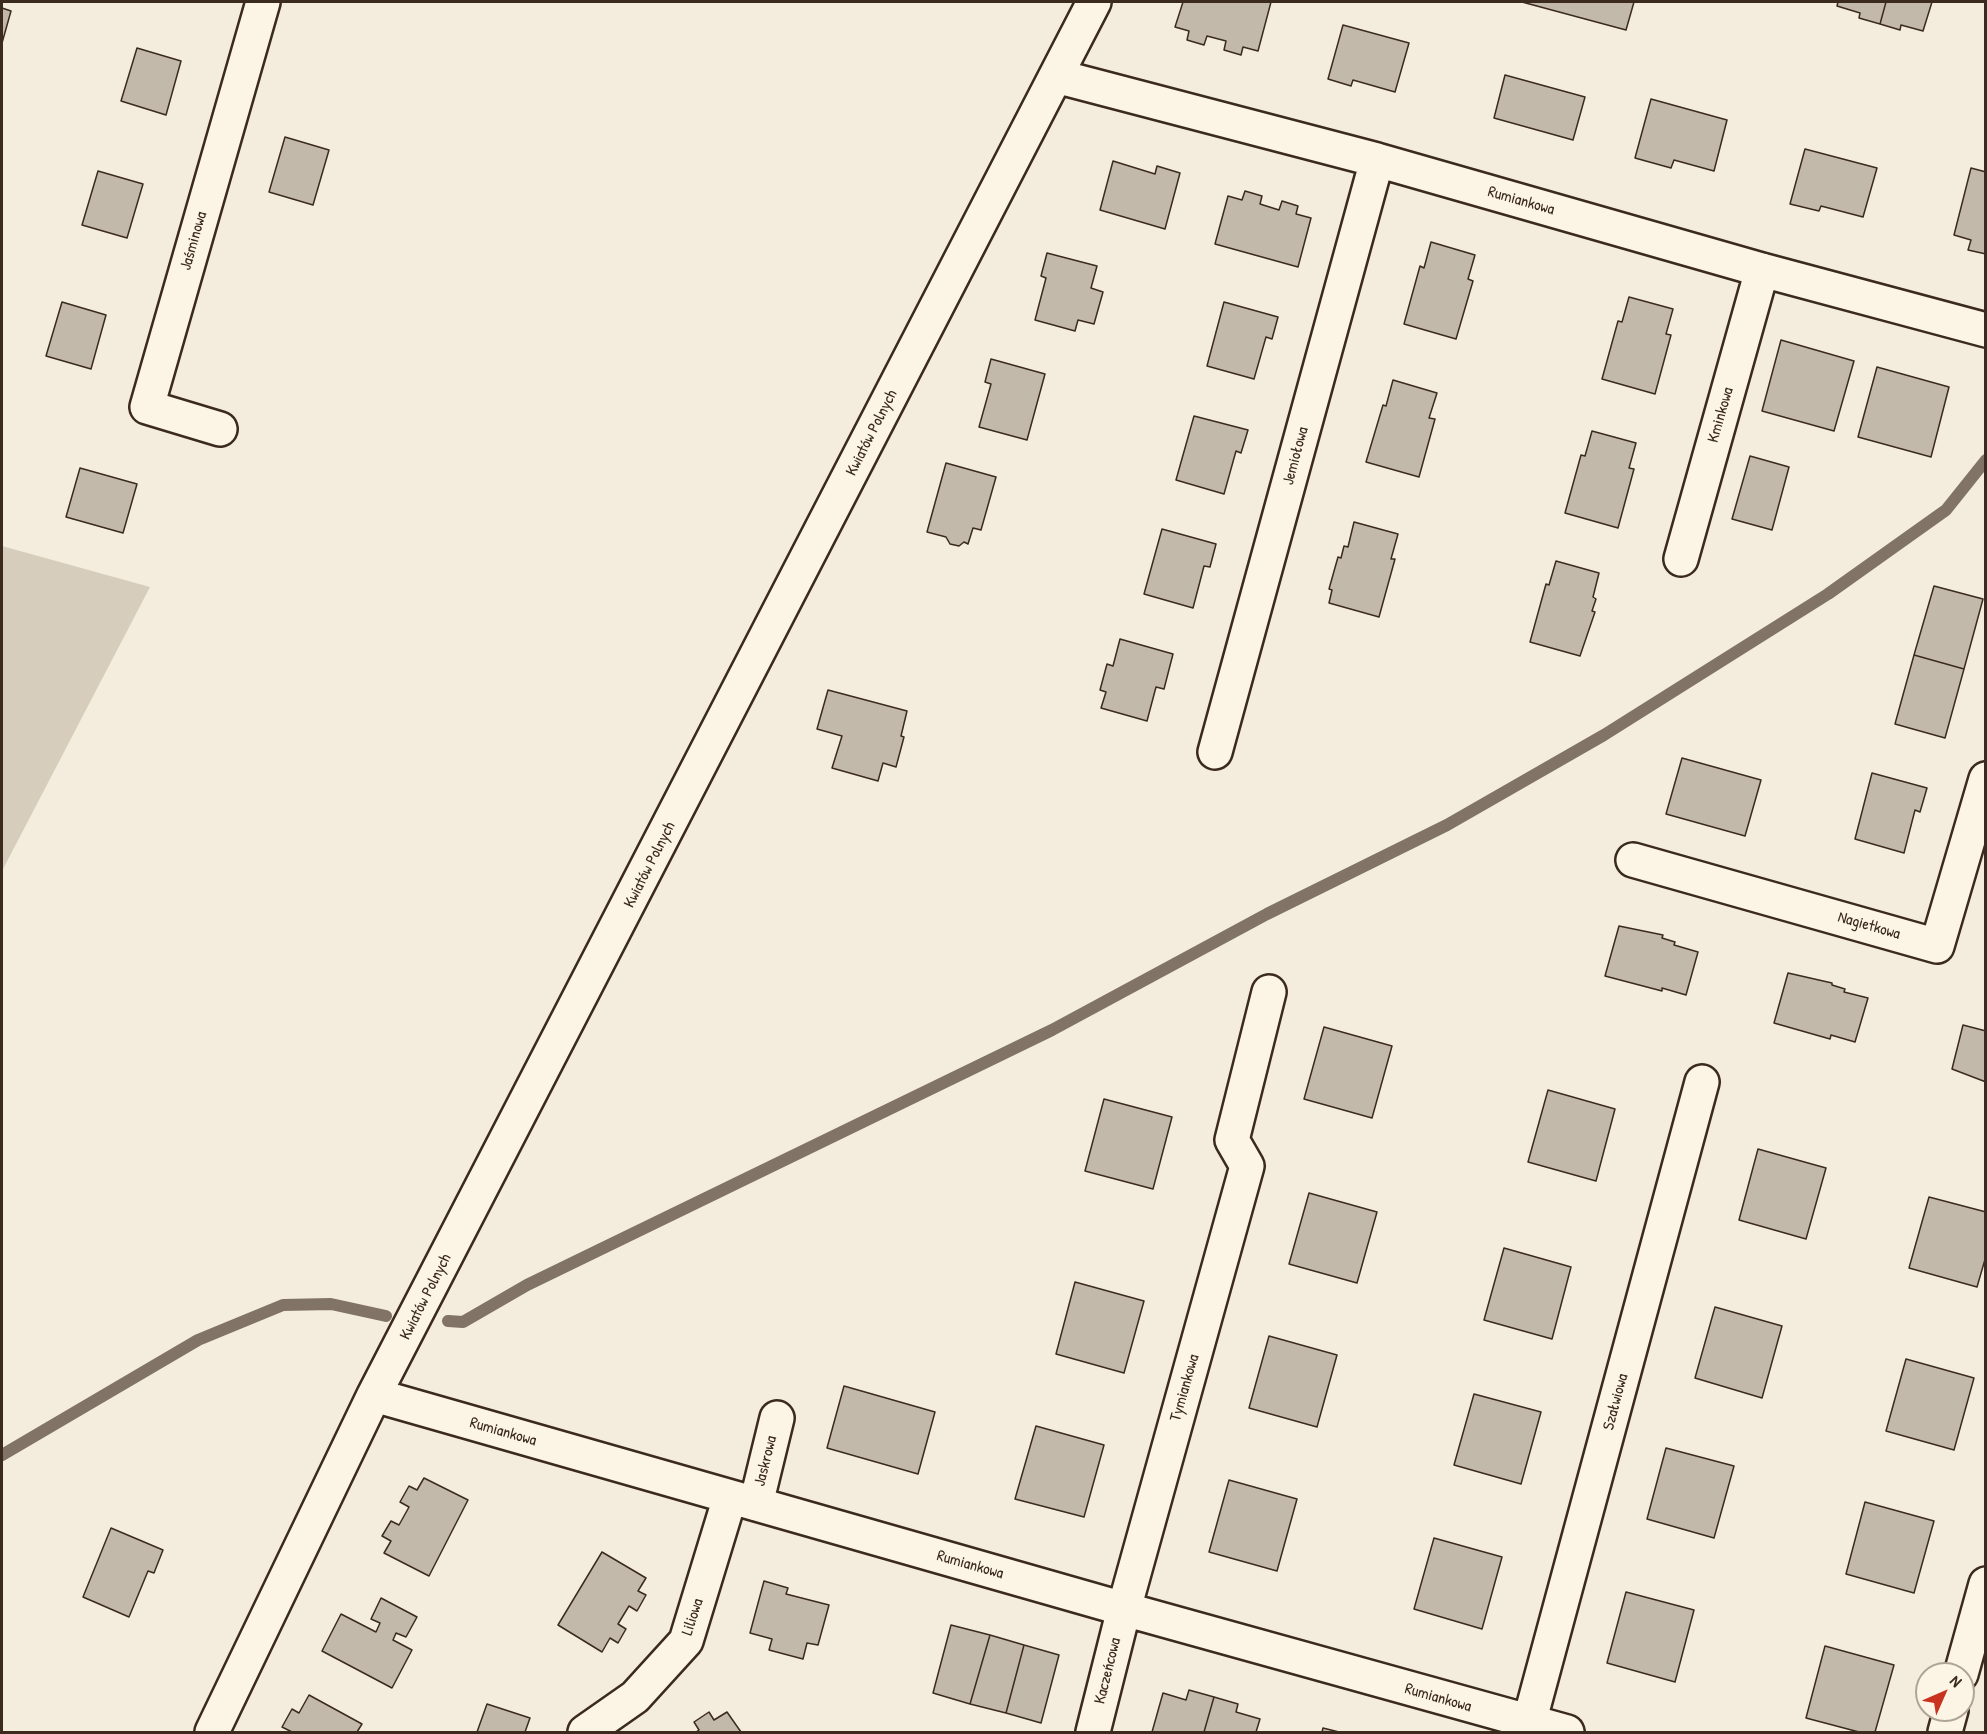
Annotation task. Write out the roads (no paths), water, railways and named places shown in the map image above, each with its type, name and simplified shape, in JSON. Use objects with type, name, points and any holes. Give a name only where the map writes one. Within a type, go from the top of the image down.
[{"type":"street","name":"Jaśminowa","points":[[220,429],[147,407],[263,2]]},
{"type":"street","name":"Kwiatów Polnych","points":[[212,1732],[375,1395],[1094,2]]},
{"type":"street","name":"Rumiankowa","points":[[1056,76],[1377,160],[1762,270],[1986,330]]},
{"type":"street","name":"Jemiołowa","points":[[1215,752],[1377,160]]},
{"type":"street","name":"Kminkowa","points":[[1681,560],[1762,270]]},
{"type":"street","name":"Nagietkowa","points":[[1633,860],[1937,946],[1986,778]]},
{"type":"street","name":"Tymiankowa","points":[[1124,1609],[1247,1166],[1232,1140],[1269,992]]},
{"type":"street","name":"Szałwiowa","points":[[1508,1723],[1702,1082]]},
{"type":"street","name":"Rumiankowa","points":[[375,1395],[1124,1609],[1508,1723],[1567,1732]]},
{"type":"street","name":"Jaskrowa","points":[[743,1500],[777,1418]]},
{"type":"street","name":"Liliowa","points":[[585,1732],[634,1696],[686,1641],[743,1500]]},
{"type":"street","points":[[1964,1662],[1986,1584]]},
{"type":"street","name":"Kaczeńcowa","points":[[1093,1732],[1124,1609]]},
{"type":"waterway","points":[[448,1321],[463,1322],[527,1285],[1052,1030],[1267,914],[1447,825],[1604,735],[1828,594],[1946,510],[1986,460]]},
{"type":"waterway","points":[[2,1455],[198,1340],[283,1305],[331,1304],[386,1316]]}]
